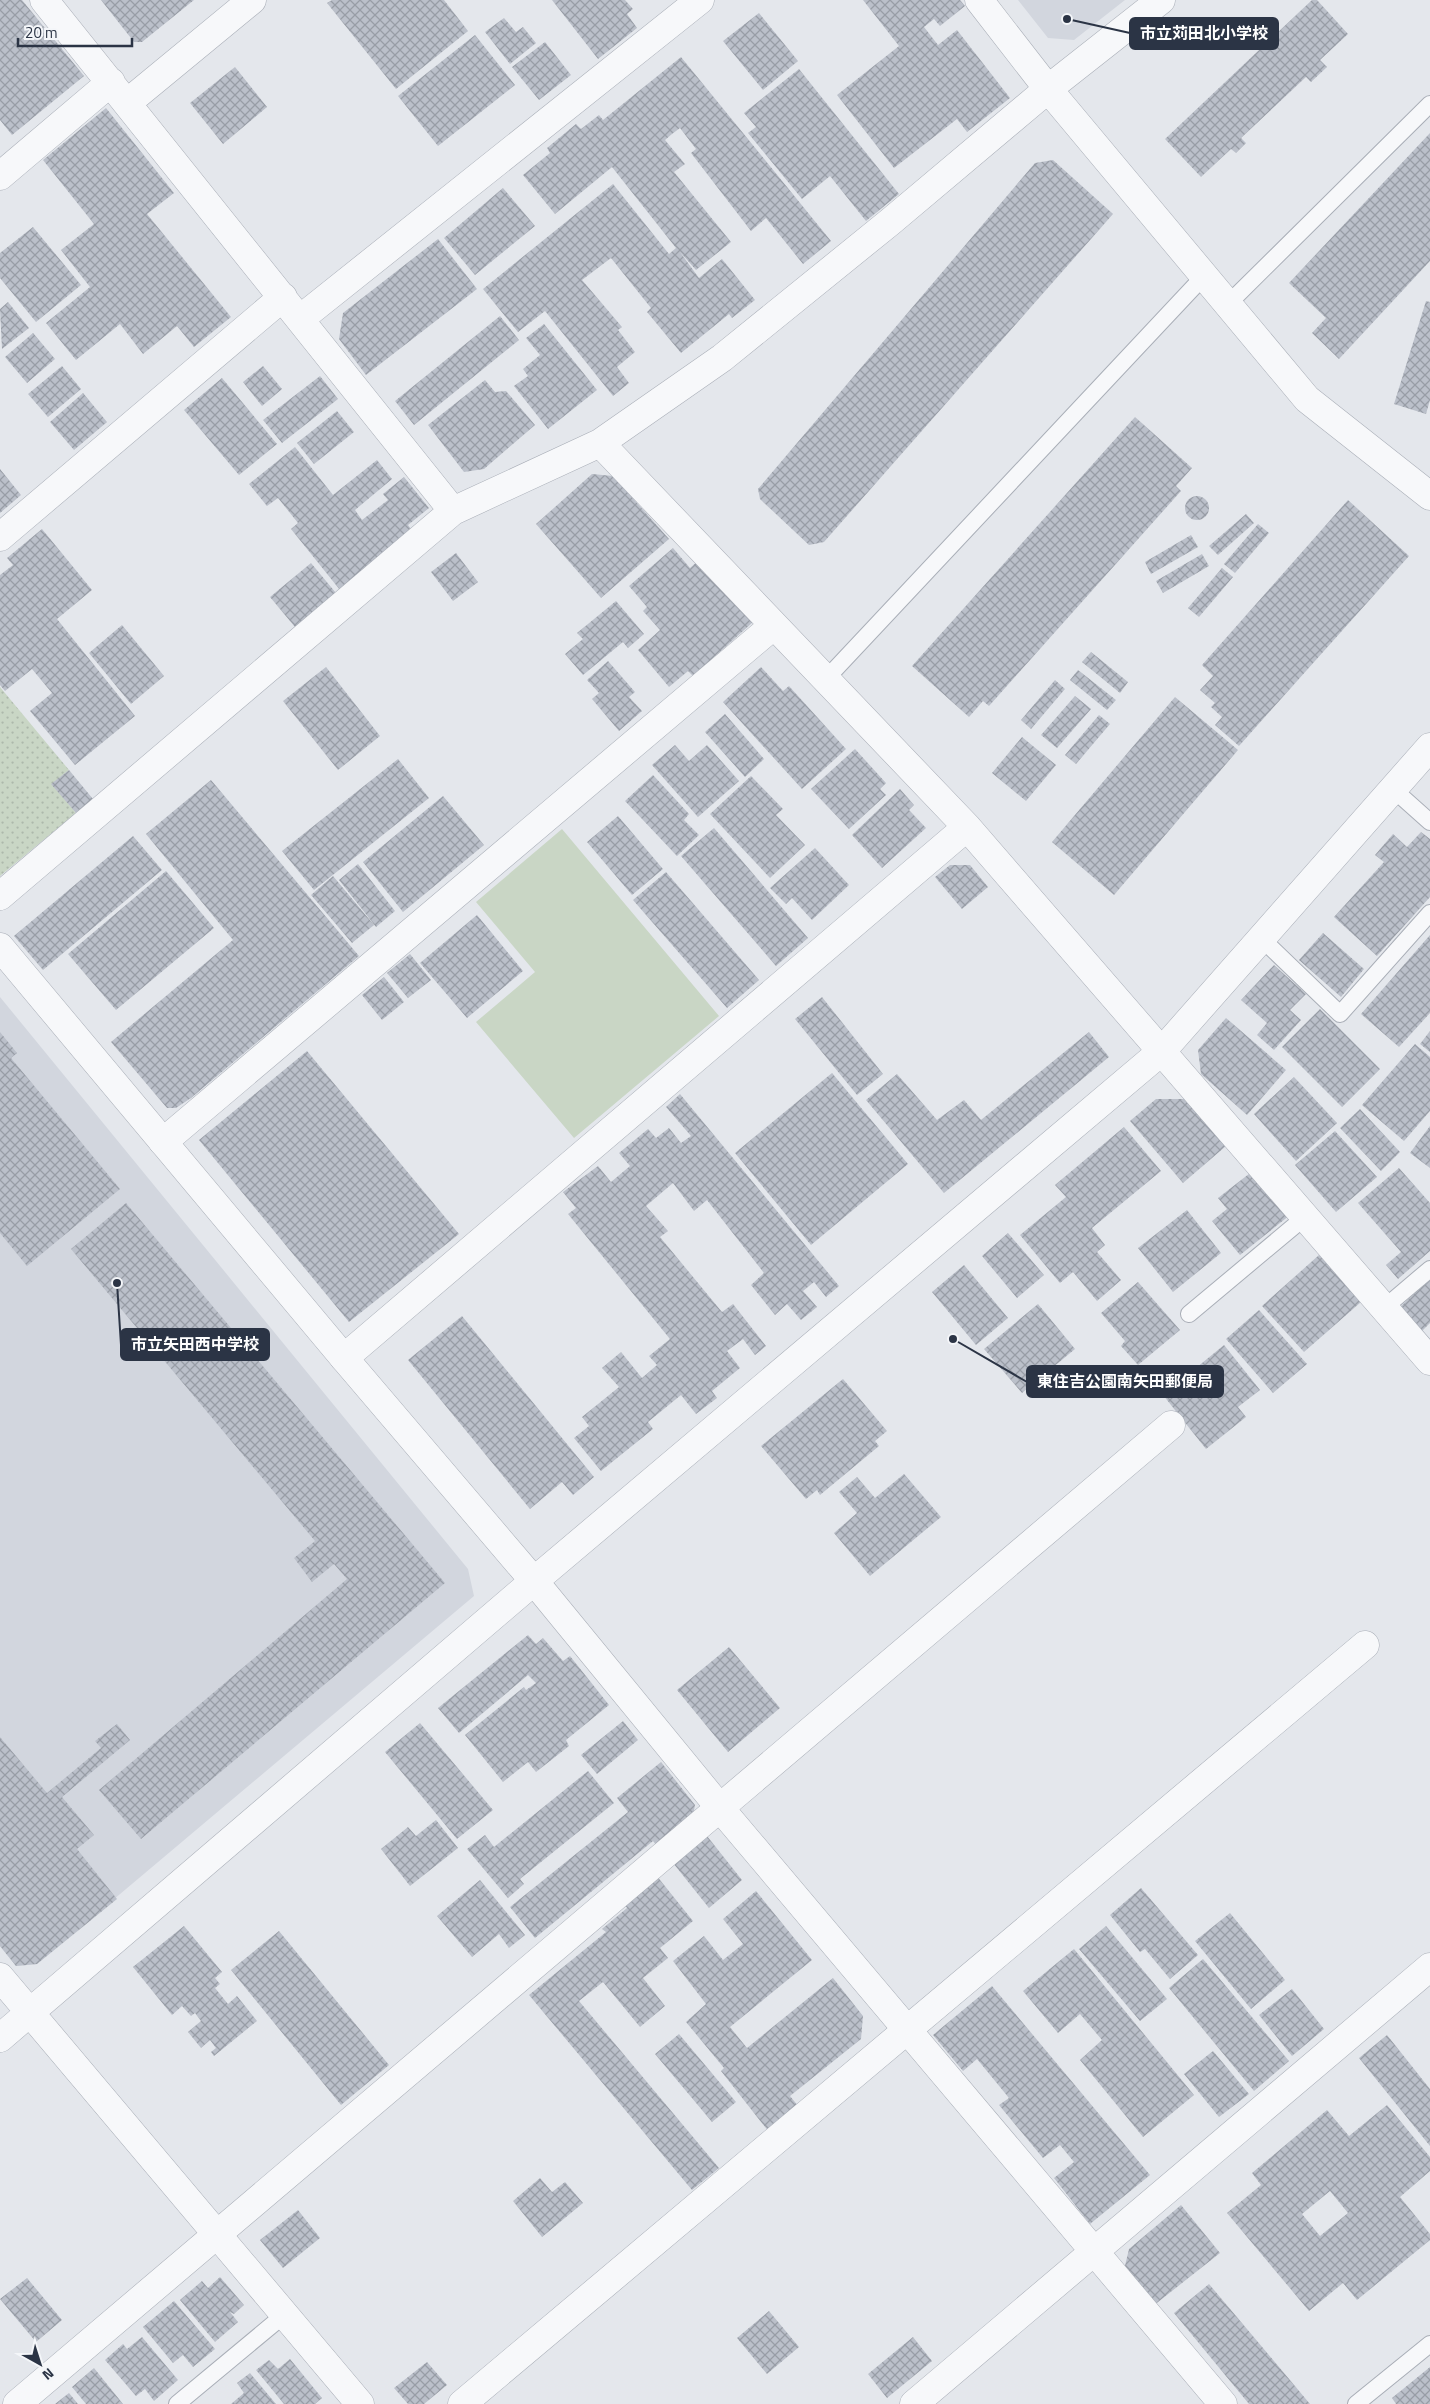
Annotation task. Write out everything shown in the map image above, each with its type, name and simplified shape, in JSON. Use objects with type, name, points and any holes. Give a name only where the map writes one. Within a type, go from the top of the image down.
[{"type":"street","points":[[44,0],[453,511]]},
{"type":"street","points":[[0,176],[252,0]]},
{"type":"street","points":[[300,319],[700,0]]},
{"type":"street","points":[[979,0],[1048,89],[1307,399],[1430,496]]},
{"type":"street","points":[[0,896],[453,511],[600,443],[722,358],[890,222],[1048,89],[1161,0]]},
{"type":"street","points":[[0,537],[283,297]]},
{"type":"street","points":[[600,443],[967,827],[1430,1361]]},
{"type":"street","points":[[163,1142],[773,626]]},
{"type":"street","points":[[0,2038],[534,1581],[1162,1051],[1430,747]]},
{"type":"street","points":[[344,1358],[967,827]]},
{"type":"street","points":[[0,947],[344,1358],[534,1581],[720,1808],[1222,2404]]},
{"type":"street","points":[[16,2404],[1171,1425]]},
{"type":"street","points":[[462,2404],[1365,1645]]},
{"type":"street","points":[[914,2404],[1430,1967]]},
{"type":"street","points":[[0,1978],[360,2404]]},
{"type":"lane","points":[[1228,304],[1430,104]]},
{"type":"lane","points":[[825,680],[1204,276]]},
{"type":"lane","points":[[1393,789],[1430,822]]},
{"type":"lane","points":[[1261,938],[1340,1014],[1430,913]]},
{"type":"lane","points":[[1189,1314],[1305,1217]]},
{"type":"lane","points":[[1384,1308],[1430,1269]]},
{"type":"lane","points":[[177,2404],[284,2315]]},
{"type":"lane","points":[[1356,2404],[1430,2344]]},
{"type":"shaded area","points":[[1018,0],[1125,0],[1074,40],[1048,38]]},
{"type":"shaded area","points":[[0,997],[468,1569],[474,1596],[37,1964],[16,1966],[0,1946]]},
{"type":"green space","points":[[0,687],[69,770],[52,784],[76,813],[0,876]]},
{"type":"green space","points":[[562,829],[719,1016],[574,1138],[476,1022],[535,972],[476,902]]},
{"type":"building","points":[[0,0],[22,0],[84,76],[12,135],[0,120]]},
{"type":"building","points":[[101,0],[194,0],[142,42],[134,42]]},
{"type":"building","points":[[332,0],[444,0],[468,31],[396,89],[327,3]]},
{"type":"building","points":[[552,0],[625,0],[633,9],[627,14],[637,28],[598,59]]},
{"type":"building","points":[[863,0],[960,0],[965,6],[940,26],[934,19],[924,27],[938,45],[957,30],[1010,98],[967,132],[957,119],[894,168],[837,95],[899,46]]},
{"type":"building","points":[[1312,0],[1317,0],[1348,34],[1320,60],[1327,67],[1311,82],[1306,77],[1241,138],[1246,143],[1236,153],[1231,149],[1201,177],[1165,139]]},
{"type":"building","points":[[759,13],[798,61],[763,90],[723,41]]},
{"type":"building","points":[[504,18],[516,32],[523,27],[536,43],[510,64],[485,32]]},
{"type":"building","points":[[475,35],[515,85],[438,146],[398,96]]},
{"type":"building","points":[[545,42],[571,75],[539,100],[512,67]]},
{"type":"building","points":[[681,57],[831,241],[803,264],[766,218],[751,231],[691,153],[696,149],[680,128],[665,140],[685,164],[674,172],[731,242],[696,270],[680,252],[699,278],[722,259],[755,300],[732,318],[729,314],[681,353],[647,312],[651,308],[611,258],[582,280],[622,327],[618,330],[635,352],[617,367],[629,383],[613,396],[545,311],[518,332],[483,289],[613,184],[669,254],[676,248],[612,167],[555,214],[523,175],[550,153],[547,148],[576,124],[581,129],[599,115],[603,120]]},
{"type":"building","points":[[235,67],[267,107],[223,144],[190,103]]},
{"type":"building","points":[[799,69],[899,194],[866,221],[830,176],[802,199],[748,133],[756,127],[744,113]]},
{"type":"building","points":[[106,108],[174,193],[147,214],[231,317],[194,347],[177,326],[143,354],[120,324],[76,360],[46,323],[90,287],[61,250],[94,224],[43,160]]},
{"type":"building","points":[[1430,133],[1430,261],[1339,359],[1312,333],[1326,318],[1289,283]]},
{"type":"building","points":[[1053,160],[1113,214],[824,542],[809,545],[760,499],[758,489],[1035,163]]},
{"type":"building","points":[[503,188],[535,226],[475,275],[444,238]]},
{"type":"building","points":[[33,227],[81,285],[36,322],[0,278],[0,253]]},
{"type":"building","points":[[438,239],[477,289],[366,375],[339,339],[343,313]]},
{"type":"building","points":[[1426,301],[1430,302],[1430,400],[1426,414],[1394,404]]},
{"type":"building","points":[[8,302],[29,328],[2,349],[0,309]]},
{"type":"building","points":[[500,316],[519,340],[414,425],[395,401]]},
{"type":"building","points":[[544,324],[597,390],[548,429],[514,386],[528,376],[523,369],[540,355],[526,338]]},
{"type":"building","points":[[33,333],[55,359],[27,383],[5,357]]},
{"type":"building","points":[[62,366],[81,389],[48,417],[28,394]]},
{"type":"building","points":[[263,366],[282,389],[262,406],[243,382]]},
{"type":"building","points":[[320,376],[338,399],[282,443],[263,420]]},
{"type":"building","points":[[222,378],[277,444],[239,475],[184,410]]},
{"type":"building","points":[[485,380],[495,392],[506,391],[535,425],[484,469],[464,472],[428,425]]},
{"type":"building","points":[[83,393],[107,422],[74,450],[50,422]]},
{"type":"building","points":[[337,411],[354,432],[314,464],[297,443]]},
{"type":"building","points":[[1135,417],[1192,468],[1176,486],[1181,491],[989,706],[983,701],[969,717],[912,666]]},
{"type":"building","points":[[295,447],[333,495],[377,460],[392,479],[355,510],[362,520],[388,500],[383,494],[404,477],[429,508],[408,525],[413,532],[340,590],[291,529],[298,523],[278,498],[267,506],[249,484]]},
{"type":"building","points":[[0,469],[21,495],[0,513]]},
{"type":"building","points":[[592,474],[613,476],[669,539],[601,598],[536,524]]},
{"type":"building","points":[[1197,496],[1206,499],[1209,508],[1206,517],[1197,520],[1188,517],[1185,508],[1188,499]]},
{"type":"building","points":[[1348,500],[1409,556],[1239,746],[1215,725],[1222,717],[1211,707],[1215,703],[1200,690],[1213,676],[1202,665]]},
{"type":"building","points":[[1246,514],[1254,523],[1218,555],[1209,546]]},
{"type":"building","points":[[1258,524],[1269,533],[1235,573],[1224,564]]},
{"type":"building","points":[[42,529],[92,590],[57,619],[135,716],[75,765],[30,711],[52,693],[32,669],[5,691],[0,685],[0,575],[13,565],[7,558]]},
{"type":"building","points":[[1191,535],[1198,547],[1151,574],[1145,562]]},
{"type":"building","points":[[673,548],[690,568],[698,561],[753,622],[693,676],[688,671],[669,687],[638,650],[660,630],[643,611],[647,607],[629,586]]},
{"type":"building","points":[[456,553],[478,582],[453,601],[431,572]]},
{"type":"building","points":[[1202,554],[1209,566],[1163,593],[1156,581]]},
{"type":"building","points":[[311,563],[336,593],[295,627],[270,597]]},
{"type":"building","points":[[1222,568],[1233,577],[1199,617],[1188,608]]},
{"type":"building","points":[[616,601],[644,634],[628,648],[623,642],[583,675],[565,654],[583,639],[577,633]]},
{"type":"building","points":[[122,625],[164,676],[131,704],[89,653]]},
{"type":"building","points":[[1091,652],[1128,682],[1120,693],[1082,662]]},
{"type":"building","points":[[608,661],[635,692],[629,697],[642,711],[619,731],[592,699],[599,693],[587,680]]},
{"type":"building","points":[[326,667],[380,736],[338,770],[283,701]]},
{"type":"building","points":[[761,667],[783,691],[789,686],[846,749],[802,789],[723,702]]},
{"type":"building","points":[[1078,670],[1116,700],[1107,710],[1070,680]]},
{"type":"building","points":[[1055,680],[1065,689],[1031,729],[1021,720]]},
{"type":"building","points":[[1075,696],[1091,709],[1057,748],[1041,735]]},
{"type":"building","points":[[1175,697],[1238,750],[1114,895],[1052,842]]},
{"type":"building","points":[[725,714],[764,759],[745,777],[705,732]]},
{"type":"building","points":[[1099,715],[1110,724],[1076,764],[1065,755]]},
{"type":"building","points":[[1022,737],[1056,765],[1026,801],[992,773]]},
{"type":"building","points":[[675,745],[689,761],[707,745],[739,781],[698,817],[652,765]]},
{"type":"building","points":[[855,749],[886,783],[880,789],[886,795],[849,829],[811,789]]},
{"type":"building","points":[[398,759],[429,798],[314,890],[282,851]]},
{"type":"building","points":[[69,770],[93,799],[76,813],[51,784]]},
{"type":"building","points":[[653,775],[689,814],[684,820],[699,835],[677,856],[625,801]]},
{"type":"building","points":[[751,776],[783,809],[776,815],[805,845],[770,878],[710,814]]},
{"type":"building","points":[[211,780],[359,956],[191,1098],[176,1108],[167,1108],[111,1042],[233,940],[146,834]]},
{"type":"building","points":[[900,789],[914,805],[909,810],[926,828],[882,868],[852,835]]},
{"type":"building","points":[[443,796],[484,845],[403,912],[363,862]]},
{"type":"building","points":[[618,816],[663,869],[632,895],[587,842]]},
{"type":"building","points":[[714,828],[808,938],[776,966],[681,856]]},
{"type":"building","points":[[1421,832],[1430,839],[1430,897],[1377,956],[1334,917],[1384,862],[1375,855],[1393,834],[1407,847]]},
{"type":"building","points":[[133,836],[162,870],[43,970],[14,936]]},
{"type":"building","points":[[815,848],[849,885],[812,920],[792,898],[786,904],[770,888]]},
{"type":"building","points":[[358,864],[395,911],[376,927],[339,880]]},
{"type":"building","points":[[950,865],[970,865],[988,887],[962,909],[935,877]]},
{"type":"building","points":[[166,871],[214,928],[116,1010],[68,954]]},
{"type":"building","points":[[666,872],[759,980],[727,1008],[633,900]]},
{"type":"building","points":[[333,876],[374,925],[352,943],[311,895]]},
{"type":"building","points":[[477,915],[523,971],[467,1018],[420,963]]},
{"type":"building","points":[[1323,933],[1364,969],[1341,997],[1299,960]]},
{"type":"building","points":[[1430,935],[1430,1013],[1399,1047],[1361,1014]]},
{"type":"building","points":[[410,954],[431,980],[408,998],[387,973]]},
{"type":"building","points":[[1274,965],[1306,994],[1290,1010],[1301,1020],[1274,1050],[1257,1035],[1267,1023],[1241,1000]]},
{"type":"building","points":[[384,977],[404,1002],[382,1020],[362,995]]},
{"type":"building","points":[[822,997],[883,1074],[857,1095],[795,1019]]},
{"type":"building","points":[[1320,1009],[1380,1069],[1342,1107],[1282,1047]]},
{"type":"building","points":[[1226,1018],[1286,1070],[1247,1115],[1201,1074],[1198,1050]]},
{"type":"building","points":[[1430,1031],[1430,1052],[1420,1044]]},
{"type":"building","points":[[0,1032],[17,1053],[11,1058],[120,1189],[27,1266],[0,1233]]},
{"type":"building","points":[[1089,1032],[1109,1057],[944,1193],[866,1100],[897,1074],[937,1120],[964,1100],[981,1120]]},
{"type":"building","points":[[1415,1044],[1430,1057],[1430,1111],[1404,1141],[1362,1105]]},
{"type":"building","points":[[307,1051],[459,1234],[349,1322],[199,1140]]},
{"type":"building","points":[[832,1073],[908,1164],[811,1245],[735,1153]]},
{"type":"building","points":[[1294,1077],[1337,1123],[1296,1161],[1254,1114]]},
{"type":"building","points":[[680,1094],[839,1286],[826,1297],[814,1282],[803,1291],[817,1307],[801,1320],[787,1304],[775,1315],[751,1285],[764,1273],[707,1200],[694,1211],[673,1183],[646,1206],[668,1231],[660,1237],[722,1312],[733,1304],[766,1346],[755,1355],[743,1339],[727,1351],[740,1368],[712,1391],[717,1398],[696,1414],[681,1395],[648,1422],[653,1429],[601,1471],[574,1438],[589,1426],[582,1417],[619,1387],[602,1368],[621,1352],[642,1378],[657,1365],[649,1356],[670,1339],[568,1214],[576,1208],[563,1192],[598,1166],[611,1182],[630,1166],[619,1153],[648,1129],[656,1138],[669,1128],[681,1143],[691,1136],[666,1107]]},
{"type":"building","points":[[1156,1099],[1187,1099],[1226,1146],[1183,1183],[1130,1121]]},
{"type":"building","points":[[1360,1109],[1400,1152],[1381,1171],[1340,1128]]},
{"type":"building","points":[[1430,1126],[1430,1168],[1410,1153]]},
{"type":"building","points":[[1124,1127],[1161,1171],[1092,1228],[1105,1245],[1097,1252],[1121,1280],[1097,1301],[1073,1272],[1060,1283],[1020,1235],[1066,1197],[1055,1185]]},
{"type":"building","points":[[1335,1131],[1377,1177],[1336,1212],[1295,1165]]},
{"type":"building","points":[[1399,1168],[1430,1203],[1430,1251],[1398,1279],[1386,1265],[1401,1252],[1358,1203]]},
{"type":"building","points":[[1254,1170],[1290,1215],[1240,1255],[1212,1221],[1227,1209],[1218,1198]]},
{"type":"building","points":[[126,1203],[445,1583],[141,1839],[99,1790],[347,1579],[334,1564],[312,1582],[294,1558],[315,1541],[71,1249]]},
{"type":"building","points":[[1187,1210],[1221,1253],[1173,1292],[1138,1248]]},
{"type":"building","points":[[1008,1233],[1044,1275],[1017,1298],[982,1256]]},
{"type":"building","points":[[1319,1255],[1361,1302],[1304,1352],[1262,1306]]},
{"type":"building","points":[[964,1265],[1008,1318],[976,1345],[932,1292]]},
{"type":"building","points":[[1430,1279],[1430,1323],[1422,1331],[1400,1307]]},
{"type":"building","points":[[1138,1282],[1180,1330],[1138,1365],[1121,1346],[1125,1341],[1101,1313]]},
{"type":"building","points":[[1038,1304],[1075,1349],[1022,1393],[984,1349]]},
{"type":"building","points":[[1259,1310],[1307,1364],[1273,1393],[1226,1339]]},
{"type":"building","points":[[462,1316],[594,1477],[573,1495],[562,1482],[530,1509],[408,1360]]},
{"type":"building","points":[[1224,1345],[1260,1390],[1238,1407],[1246,1417],[1206,1449],[1163,1395]]},
{"type":"building","points":[[843,1379],[887,1431],[875,1441],[879,1446],[820,1495],[817,1490],[806,1499],[761,1446]]},
{"type":"building","points":[[904,1474],[941,1517],[870,1576],[834,1533],[857,1513],[839,1492],[857,1477],[875,1498]]},
{"type":"building","points":[[528,1635],[536,1644],[543,1638],[563,1661],[570,1656],[609,1705],[566,1740],[569,1746],[536,1772],[528,1762],[503,1782],[465,1735],[524,1687],[526,1690],[536,1683],[528,1675],[459,1733],[438,1708]]},
{"type":"building","points":[[729,1647],[780,1708],[728,1752],[677,1690]]},
{"type":"building","points":[[623,1721],[638,1740],[597,1774],[581,1755]]},
{"type":"building","points":[[420,1723],[493,1810],[457,1839],[385,1752]]},
{"type":"building","points":[[117,1724],[130,1740],[62,1797],[94,1835],[77,1849],[117,1899],[37,1964],[16,1966],[0,1946],[0,1737],[47,1793],[101,1748],[95,1741]]},
{"type":"building","points":[[661,1762],[695,1805],[693,1816],[657,1846],[653,1841],[535,1938],[510,1907],[628,1812],[617,1798]]},
{"type":"building","points":[[588,1771],[614,1803],[520,1879],[524,1884],[508,1898],[467,1849],[485,1835],[494,1847]]},
{"type":"building","points":[[436,1820],[458,1848],[410,1886],[381,1849],[408,1827],[416,1836]]},
{"type":"building","points":[[707,1836],[742,1880],[709,1908],[673,1863]]},
{"type":"building","points":[[656,1875],[693,1921],[660,1948],[668,1958],[643,1978],[665,2006],[640,2027],[603,1982],[579,2001],[719,2168],[692,2190],[529,1995],[606,1932],[602,1929],[627,1908],[623,1902]]},
{"type":"building","points":[[480,1880],[525,1935],[509,1948],[499,1934],[472,1957],[437,1916]]},
{"type":"building","points":[[1141,1888],[1198,1955],[1170,1979],[1145,1949],[1140,1952],[1110,1915]]},
{"type":"building","points":[[756,1891],[812,1960],[730,2027],[747,2048],[833,1978],[863,2016],[861,2039],[790,2096],[799,2107],[769,2132],[721,2071],[724,2068],[686,2022],[706,2004],[673,1961],[704,1936],[723,1960],[743,1944],[723,1919]]},
{"type":"building","points":[[1230,1913],[1285,1980],[1251,2009],[1195,1941]]},
{"type":"building","points":[[184,1926],[222,1972],[215,1978],[220,1984],[215,1988],[228,2004],[237,1996],[257,2021],[214,2056],[211,2052],[216,2048],[210,2040],[201,2048],[188,2032],[201,2021],[195,2013],[191,2016],[182,2006],[172,2015],[133,1967]]},
{"type":"building","points":[[1106,1926],[1167,1999],[1140,2021],[1079,1949]]},
{"type":"building","points":[[279,1931],[389,2065],[341,2105],[231,1970]]},
{"type":"building","points":[[1074,1949],[1194,2095],[1143,2137],[1080,2060],[1102,2040],[1080,2014],[1058,2033],[1023,1991]]},
{"type":"building","points":[[1203,1959],[1289,2061],[1254,2091],[1169,1988]]},
{"type":"building","points":[[992,1986],[1150,2175],[1090,2224],[1054,2178],[1074,2162],[1060,2145],[1043,2158],[999,2105],[1009,2098],[977,2059],[963,2071],[933,2035]]},
{"type":"building","points":[[1292,1989],[1324,2029],[1292,2056],[1259,2015]]},
{"type":"building","points":[[679,2034],[736,2102],[712,2122],[655,2054]]},
{"type":"building","points":[[1387,2035],[1430,2089],[1430,2146],[1359,2058]]},
{"type":"building","points":[[1213,2051],[1249,2094],[1219,2117],[1184,2074]]},
{"type":"building","points":[[1387,2105],[1430,2157],[1430,2171],[1400,2197],[1430,2234],[1430,2240],[1357,2300],[1343,2283],[1309,2311],[1227,2213],[1261,2185],[1252,2173],[1327,2110],[1349,2136]],"holes":[[[1330,2191],[1348,2213],[1320,2236],[1302,2214]]]},
{"type":"building","points":[[540,2178],[552,2192],[565,2182],[583,2203],[542,2237],[513,2201]]},
{"type":"building","points":[[1181,2205],[1220,2253],[1153,2306],[1124,2270],[1129,2249]]},
{"type":"building","points":[[298,2210],[320,2238],[283,2268],[260,2240]]},
{"type":"building","points":[[220,2277],[244,2305],[234,2314],[230,2312],[238,2322],[215,2342],[180,2300],[202,2281],[208,2288]]},
{"type":"building","points":[[27,2278],[62,2320],[36,2342],[0,2299]]},
{"type":"building","points":[[1209,2284],[1310,2404],[1249,2404],[1174,2313]]},
{"type":"building","points":[[174,2301],[215,2349],[193,2367],[183,2355],[173,2363],[143,2327]]},
{"type":"building","points":[[769,2311],[799,2347],[767,2374],[737,2338]]},
{"type":"building","points":[[142,2337],[178,2380],[154,2401],[145,2389],[136,2396],[105,2360],[123,2344],[127,2349]]},
{"type":"building","points":[[913,2337],[932,2361],[887,2398],[868,2374]]},
{"type":"building","points":[[290,2359],[322,2398],[315,2404],[284,2404],[256,2370],[269,2360],[278,2369]]},
{"type":"building","points":[[427,2362],[447,2385],[424,2404],[408,2404],[394,2388]]},
{"type":"building","points":[[1430,2367],[1430,2404],[1396,2404],[1392,2398]]},
{"type":"building","points":[[94,2368],[123,2404],[86,2404],[72,2387]]},
{"type":"building","points":[[250,2373],[276,2404],[231,2404],[244,2393],[237,2383]]},
{"type":"building","points":[[69,2393],[78,2404],[55,2404]]},
{"type":"place","name":"市立苅田北小学校","points":[[1067,19]]},
{"type":"place","name":"市立矢田西中学校","points":[[117,1283]]},
{"type":"place","name":"東住吉公園南矢田郵便局","points":[[953,1339]]}]
